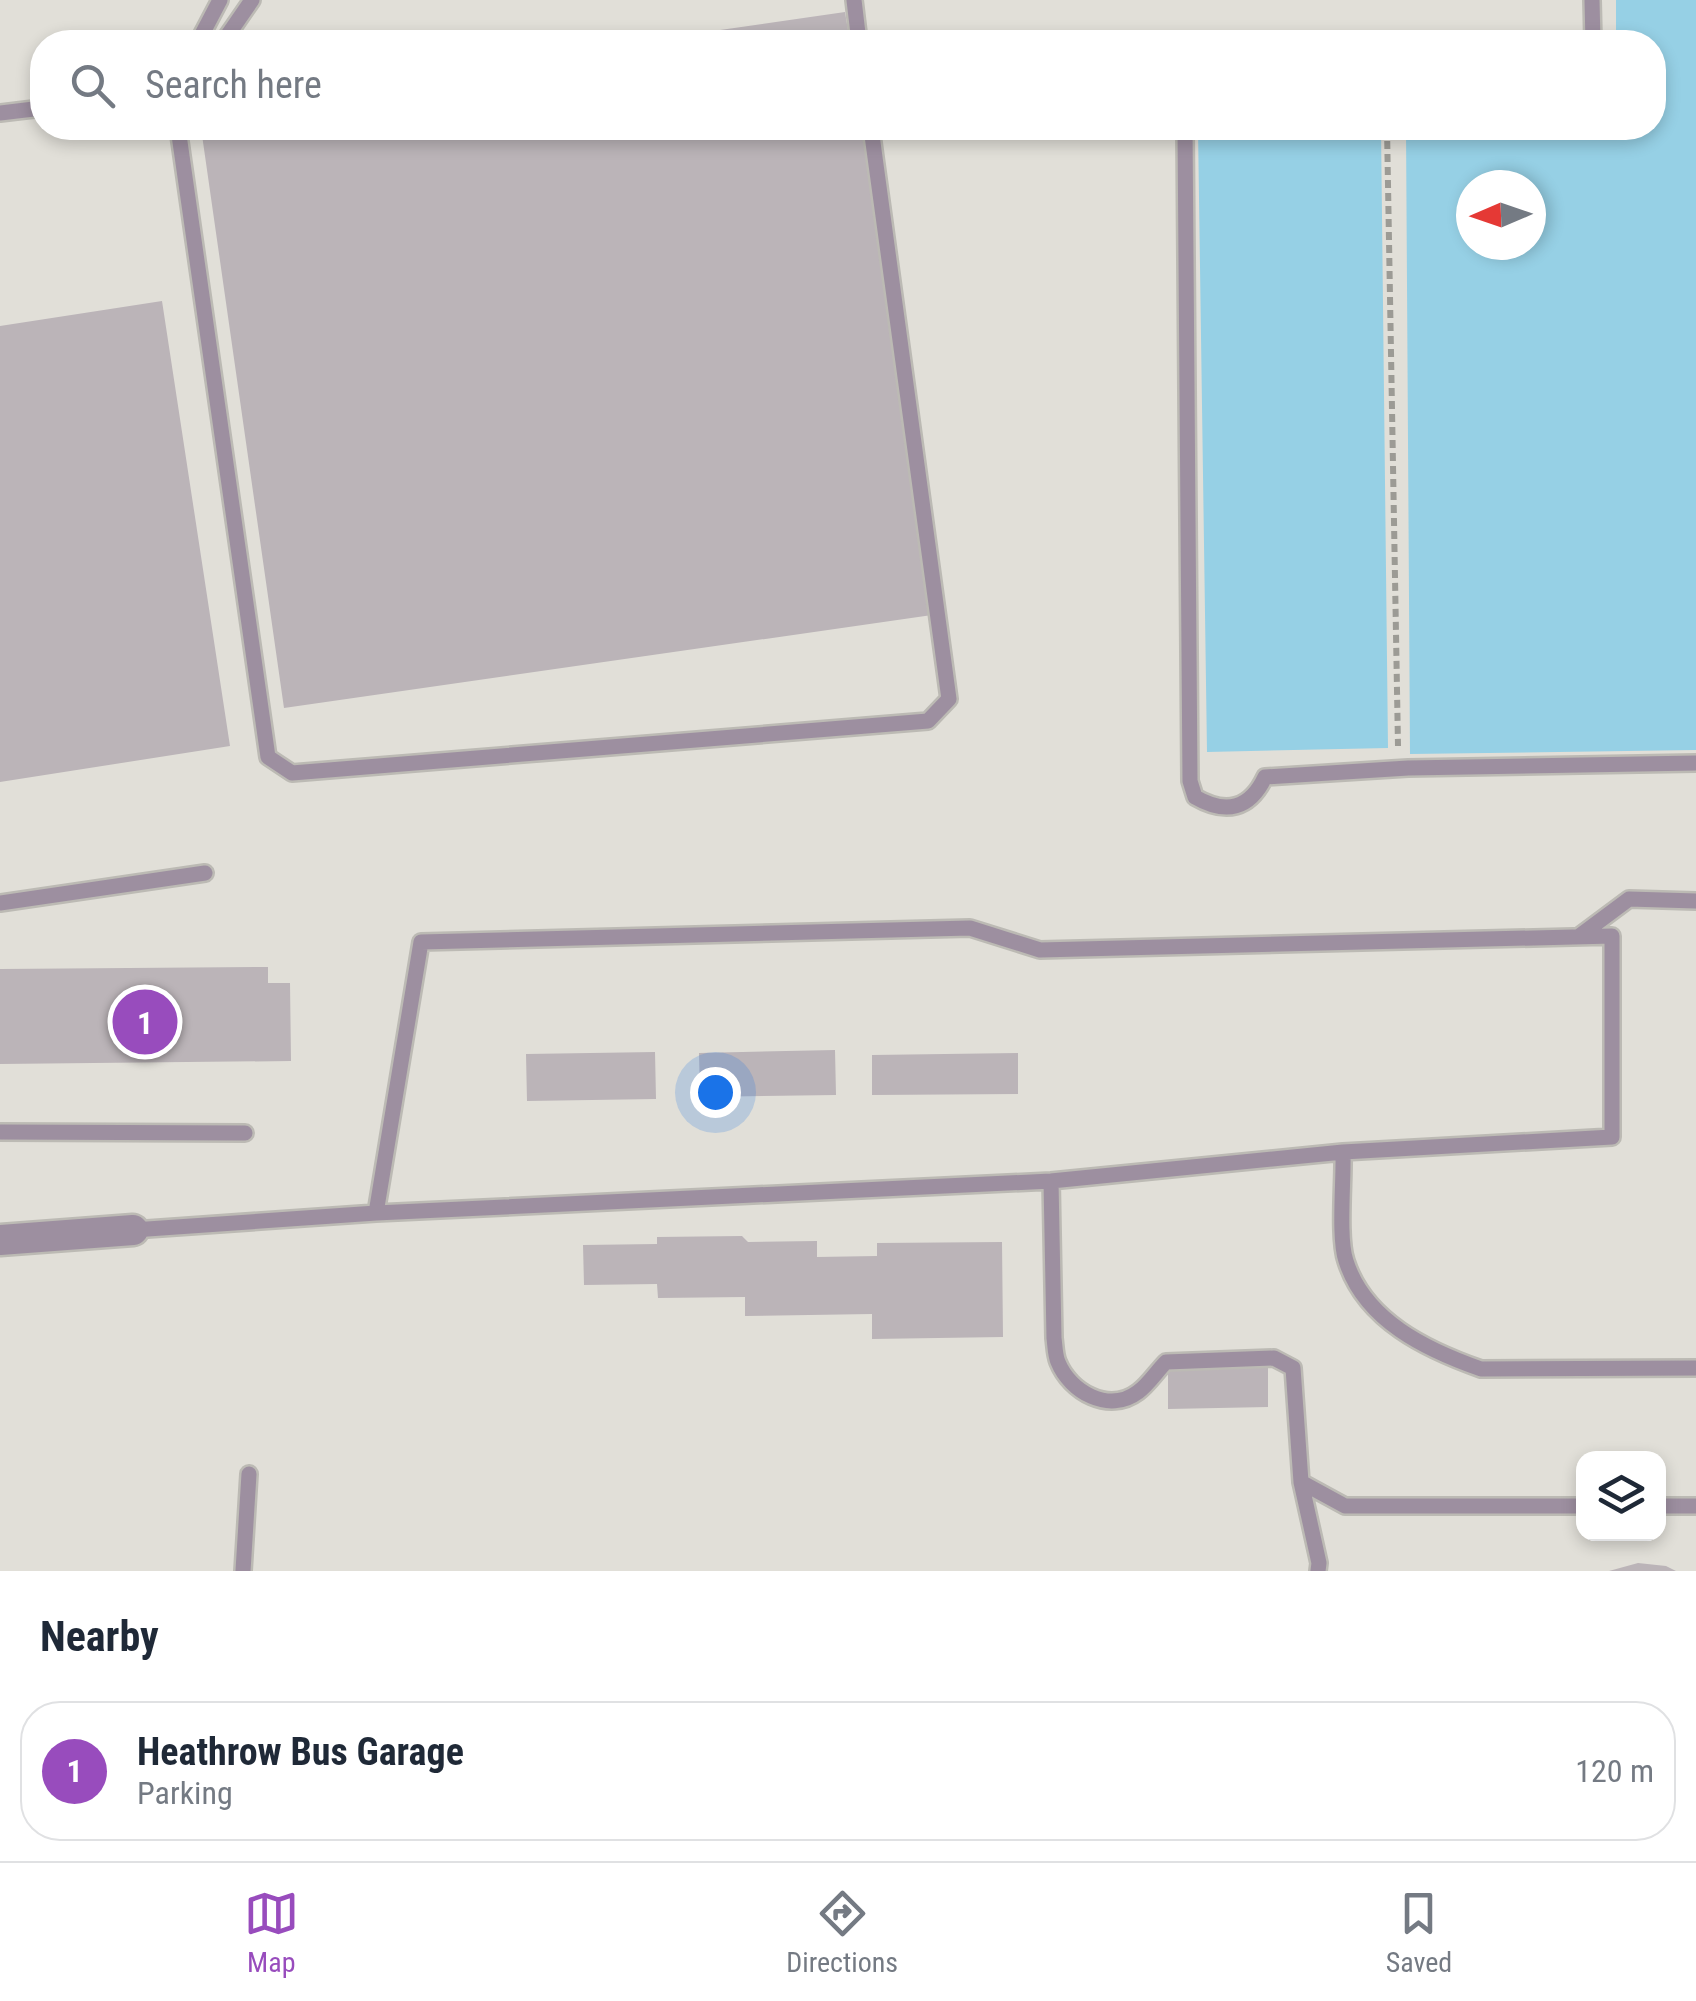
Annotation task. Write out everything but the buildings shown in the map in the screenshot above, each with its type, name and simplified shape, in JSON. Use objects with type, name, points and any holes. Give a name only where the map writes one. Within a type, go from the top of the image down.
[{"type":"street","points":[[0,1240],[133,1230]]},
{"type":"lane","points":[[204,30],[220,0]]},
{"type":"lane","points":[[231,30],[252,0]]},
{"type":"lane","points":[[854,0],[858,30]]},
{"type":"lane","points":[[1592,0],[1593,30]]},
{"type":"lane","points":[[0,114],[30,110]]},
{"type":"lane","points":[[180,140],[268,757],[292,773],[928,721],[949,699],[873,140]]},
{"type":"lane","points":[[1185,140],[1190,782],[1195,797],[1211,806],[1236,806],[1256,794],[1265,776],[1398,768],[1696,763]]},
{"type":"lane","points":[[0,903],[205,872]]},
{"type":"lane","points":[[1578,937],[1630,899],[1696,901]]},
{"type":"lane","points":[[133,1230],[376,1212],[1051,1181],[1343,1152],[1612,1137],[1612,936],[1040,950],[970,928],[421,942],[376,1212]]},
{"type":"lane","points":[[0,1132],[245,1133]]},
{"type":"lane","points":[[1343,1152],[1345,1258],[1362,1294],[1402,1333],[1450,1358],[1482,1369],[1696,1368]]},
{"type":"lane","points":[[1051,1181],[1054,1338],[1058,1362],[1072,1385],[1093,1398],[1113,1402],[1137,1394],[1166,1362],[1274,1358],[1293,1368],[1300,1482],[1318,1571]]},
{"type":"lane","points":[[243,1571],[249,1474]]},
{"type":"lane","points":[[1300,1482],[1345,1506],[1576,1506]]},
{"type":"lane","points":[[1666,1506],[1696,1506]]},
{"type":"path","points":[[1387,140],[1398,768]]},
{"type":"water","points":[[1616,0],[1696,0],[1696,750],[1410,754],[1406,140],[1666,140],[1666,30],[1616,30]]},
{"type":"water","points":[[1198,140],[1381,140],[1388,748],[1207,752]]},
{"type":"place","name":"Heathrow Bus Garage","points":[[145,1022]]}]
